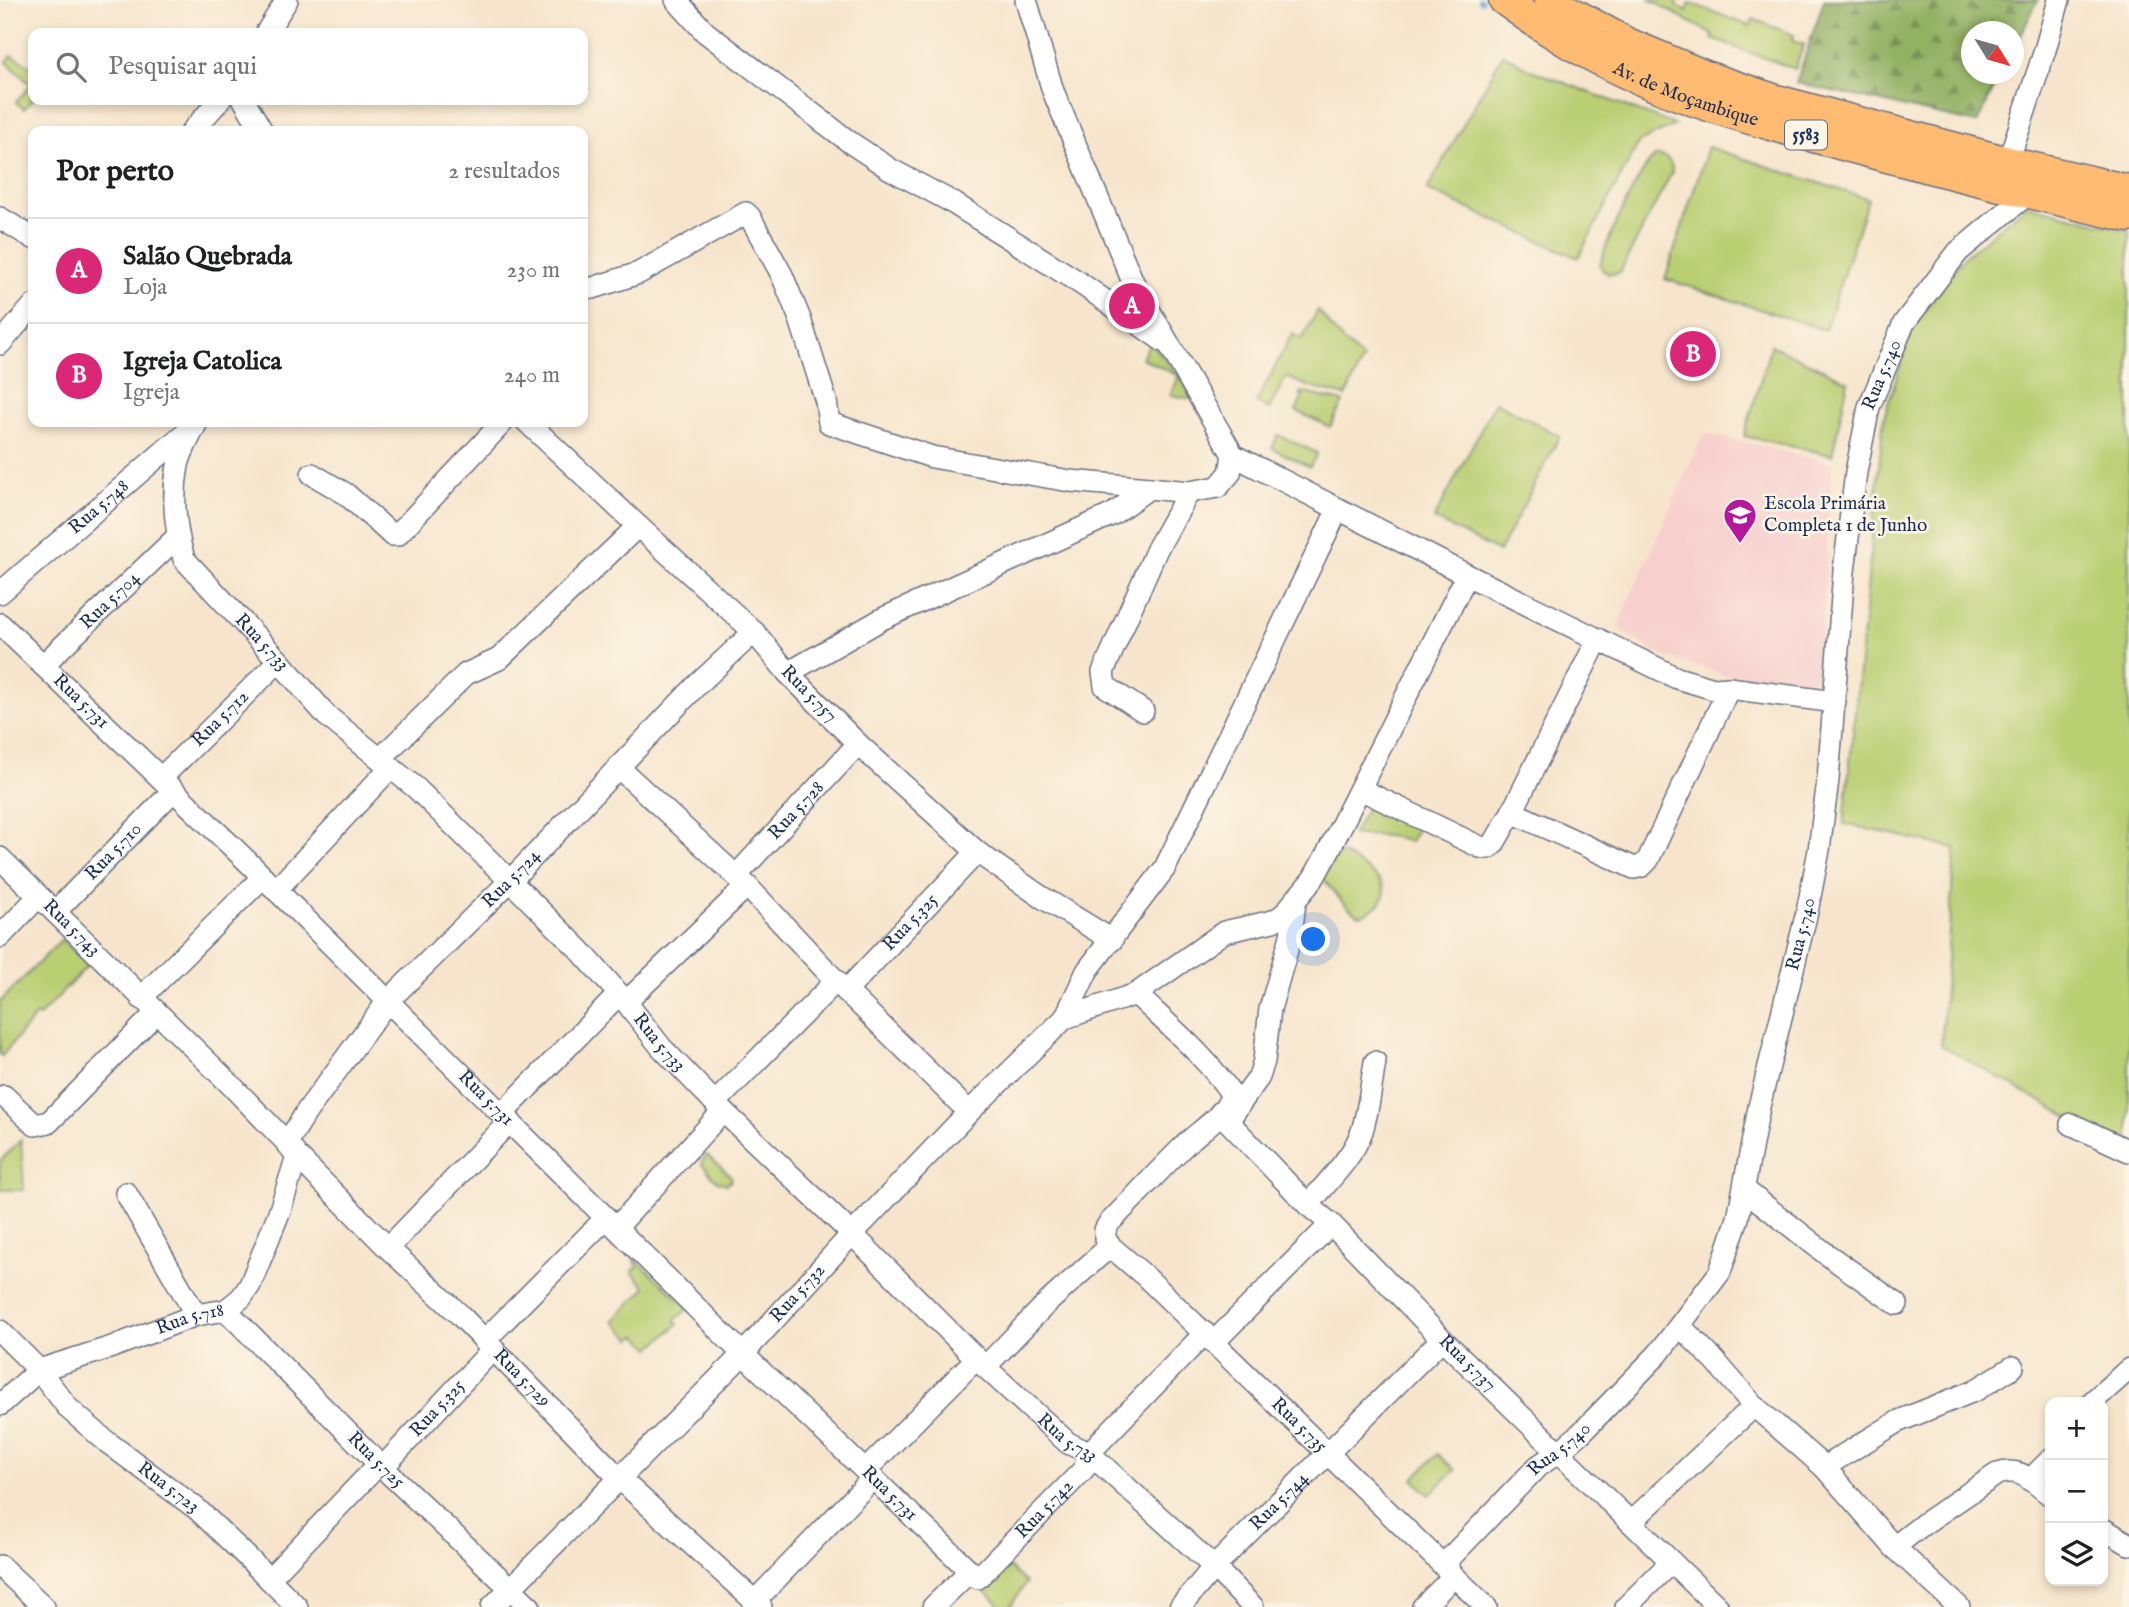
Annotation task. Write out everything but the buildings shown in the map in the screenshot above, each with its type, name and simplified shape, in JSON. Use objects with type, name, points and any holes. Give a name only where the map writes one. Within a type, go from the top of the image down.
[{"type":"highway","name":"Av. de Moçambique","points":[[1504,0],[1538,25],[1613,67],[1688,99],[1768,125],[2129,217]]},
{"type":"highway","name":"Av. de Moçambique","points":[[1550,0],[1625,43],[1707,77],[1776,100],[2008,162],[2129,190]]},
{"type":"street","points":[[269,28],[287,0]]},
{"type":"street","points":[[676,0],[705,32],[851,143],[1068,275],[1168,344]]},
{"type":"street","points":[[1026,0],[1052,89],[1133,282],[1208,407],[1233,455],[1466,575],[1677,678],[1714,689],[1729,688],[1835,702]]},
{"type":"street","points":[[2008,162],[2059,0]]},
{"type":"street","points":[[197,126],[215,105]]},
{"type":"street","points":[[247,105],[259,126]]},
{"type":"street","name":"Rua 5.740","points":[[1423,1607],[1448,1582],[1448,1560],[1456,1550],[1538,1466],[1559,1452],[1658,1354],[1720,1272],[1745,1190],[1759,1107],[1807,912],[1819,850],[1835,702],[1845,559],[1856,472],[1869,407],[1904,323],[1958,252],[2029,193]]},
{"type":"street","points":[[593,288],[639,273],[746,213],[782,275],[800,319],[826,401],[829,423],[932,457],[1070,481],[1189,492],[1218,487],[1230,473],[1233,455]]},
{"type":"street","points":[[0,218],[28,235]]},
{"type":"street","points":[[0,344],[28,312]]},
{"type":"street","name":"Rua 5.748","points":[[0,593],[192,427]]},
{"type":"street","name":"Rua 5.733","points":[[195,427],[178,463],[175,497],[177,537],[184,559],[327,716],[416,788],[511,880],[579,948],[661,1047],[719,1107],[852,1234],[980,1363],[1068,1443],[1089,1453],[1214,1567],[1253,1607]]},
{"type":"street","points":[[312,474],[346,494],[391,535],[397,535],[498,427]]},
{"type":"street","name":"Rua 5.757","points":[[532,427],[754,632],[788,673],[858,744],[977,852],[1040,897],[1112,940]]},
{"type":"street","points":[[788,673],[882,619],[1113,514],[1149,488]]},
{"type":"street","points":[[1143,711],[1105,686],[1103,671],[1157,549],[1189,492]]},
{"type":"street","points":[[1065,1018],[1087,971],[1165,868],[1338,509]]},
{"type":"street","points":[[4,1096],[35,1125],[49,1122],[148,1005],[386,763],[466,674],[499,659],[638,526]]},
{"type":"street","name":"Rua 5.704","points":[[43,665],[177,537]]},
{"type":"street","points":[[750,1602],[869,1474],[980,1363],[1110,1246],[1105,1239],[1105,1230],[1109,1223],[1186,1144],[1224,1118],[1250,1091],[1261,1069],[1269,1009],[1290,936],[1295,902],[1313,879],[1466,575]]},
{"type":"street","name":"Rua 5.731","points":[[0,624],[269,883],[743,1354],[970,1571]]},
{"type":"street","name":"Rua 5.724","points":[[292,1149],[307,1111],[387,1002],[511,880],[696,686],[754,632]]},
{"type":"street","points":[[1360,789],[1480,847],[1488,848],[1493,845],[1598,639]]},
{"type":"street","name":"Rua 5.712","points":[[167,784],[279,661]]},
{"type":"street","points":[[1512,811],[1634,868],[1642,866],[1648,860],[1729,688]]},
{"type":"street","name":"Rua 5.728","points":[[388,1248],[506,1118],[622,998],[741,881],[858,744]]},
{"type":"street","points":[[618,767],[741,881],[841,986],[970,1112]]},
{"type":"street","name":"Rua 5.710","points":[[55,912],[167,784]]},
{"type":"street","name":"Rua 5.325","points":[[269,1579],[381,1466],[488,1345],[612,1223],[719,1107],[977,852]]},
{"type":"street","name":"Rua 5.743","points":[[0,858],[292,1149]]},
{"type":"street","points":[[0,937],[38,897]]},
{"type":"street","name":"Rua 5.732","points":[[492,1607],[743,1354],[852,1234],[1065,1018],[1136,994],[1224,932],[1273,920],[1283,915],[1295,902]]},
{"type":"street","points":[[1136,994],[1183,1039],[1232,1095],[1224,1118]]},
{"type":"street","points":[[1308,1205],[1353,1148],[1361,1133],[1375,1062]]},
{"type":"street","name":"Rua 5.737","points":[[1224,1118],[1442,1339],[1718,1607]]},
{"type":"street","points":[[2071,1124],[2129,1151]]},
{"type":"street","name":"Rua 5.729","points":[[292,1149],[388,1248],[459,1314],[620,1479],[750,1602]]},
{"type":"street","name":"Rua 5.718","points":[[0,1405],[39,1370],[112,1347],[196,1315],[226,1310],[241,1298],[250,1285],[280,1210],[292,1149]]},
{"type":"street","points":[[1745,1190],[1825,1253],[1897,1304]]},
{"type":"street","points":[[126,1193],[196,1315]]},
{"type":"street","name":"Rua 5.742","points":[[933,1607],[970,1571],[978,1578],[1084,1469],[1089,1453],[1331,1224]]},
{"type":"street","name":"Rua 5.735","points":[[1110,1246],[1209,1337],[1486,1607]]},
{"type":"street","name":"Rua 5.725","points":[[226,1310],[381,1466],[530,1607]]},
{"type":"street","points":[[1681,1327],[1754,1406],[1824,1468],[1894,1547],[1959,1607]]},
{"type":"street","name":"Rua 5.723","points":[[0,1331],[39,1370],[69,1409],[107,1442],[197,1509],[297,1607]]},
{"type":"street","name":"Rua 5.744","points":[[1180,1607],[1214,1567],[1442,1339]]},
{"type":"street","points":[[1824,1468],[1899,1421],[1976,1391],[2013,1367]]},
{"type":"street","points":[[2098,1397],[2129,1369]]},
{"type":"street","points":[[1631,1522],[1754,1406]]},
{"type":"street","points":[[2030,1480],[2045,1465]]},
{"type":"street","points":[[1894,1547],[1997,1474],[2010,1470],[2021,1474],[2045,1490]]},
{"type":"street","points":[[2108,1532],[2129,1544]]},
{"type":"street","points":[[1626,1607],[1671,1562]]},
{"type":"street","points":[[0,1566],[32,1603]]},
{"type":"shaded area","name":"Escola Primária Completa 1 de Junho","points":[[1704,433],[1833,463],[1818,678],[1757,685],[1658,654],[1617,627]]},
{"type":"green space","points":[[1651,0],[1678,0],[1676,6],[1687,11],[1690,3],[1750,26],[1753,19],[1794,35],[1792,41],[1804,44],[1795,69],[1712,39],[1713,35]]},
{"type":"green space","points":[[1824,0],[2038,0],[2024,29],[2024,21],[1961,21],[1961,84],[1996,84],[1977,123],[1796,83]]},
{"type":"green space","points":[[1503,54],[1531,70],[1675,125],[1639,142],[1578,258],[1427,190]]},
{"type":"green space","points":[[12,55],[28,65],[28,82],[7,62]]},
{"type":"green space","points":[[28,88],[28,105],[24,109],[16,102]]},
{"type":"green space","points":[[1708,147],[1868,199],[1825,330],[1665,279]]},
{"type":"green space","points":[[1656,156],[1668,160],[1672,172],[1620,272],[1608,273],[1600,265],[1609,241],[1641,175]]},
{"type":"green space","points":[[2027,205],[2129,231],[2129,1146],[2099,1134],[1941,1045],[1955,848],[1844,824],[1884,417],[1912,328],[1964,257]]},
{"type":"green space","points":[[1318,310],[1340,338],[1363,359],[1346,396],[1310,387],[1286,377],[1269,409],[1256,403],[1292,334],[1302,339]]},
{"type":"green space","points":[[1150,342],[1181,377],[1192,399],[1170,395],[1179,376],[1142,358]]},
{"type":"green space","points":[[1771,345],[1848,381],[1832,455],[1744,436]]},
{"type":"green space","points":[[1301,392],[1343,402],[1330,427],[1296,411],[1303,396]]},
{"type":"green space","points":[[1495,402],[1560,436],[1499,552],[1434,519]]},
{"type":"green space","points":[[1278,435],[1317,453],[1310,467],[1272,448]]},
{"type":"green space","points":[[1371,800],[1420,823],[1410,842],[1389,836],[1352,835]]},
{"type":"green space","points":[[1341,854],[1371,872],[1384,889],[1381,901],[1365,914],[1356,913],[1345,904],[1322,876]]},
{"type":"green space","points":[[62,939],[88,965],[39,1017],[36,1015],[2,1056],[0,1055],[0,1002]]},
{"type":"green space","points":[[21,1140],[24,1190],[0,1190],[0,1161]]},
{"type":"green space","points":[[707,1155],[731,1176],[727,1184],[717,1181],[702,1164]]},
{"type":"green space","points":[[632,1256],[689,1308],[675,1320],[678,1324],[651,1348],[637,1335],[632,1339],[613,1321],[646,1287],[633,1273],[638,1267]]},
{"type":"green space","points":[[1438,1454],[1455,1470],[1429,1495],[1413,1479]]},
{"type":"green space","points":[[1007,1565],[1026,1583],[1010,1607],[1002,1607],[982,1588]]},
{"type":"place","name":"Salão Quebrada","points":[[1132,306]]},
{"type":"place","name":"Igreja Catolica","points":[[1693,354]]},
{"type":"place","name":"Escola Primária Completa 1 de Junho","points":[[1740,545]]}]
